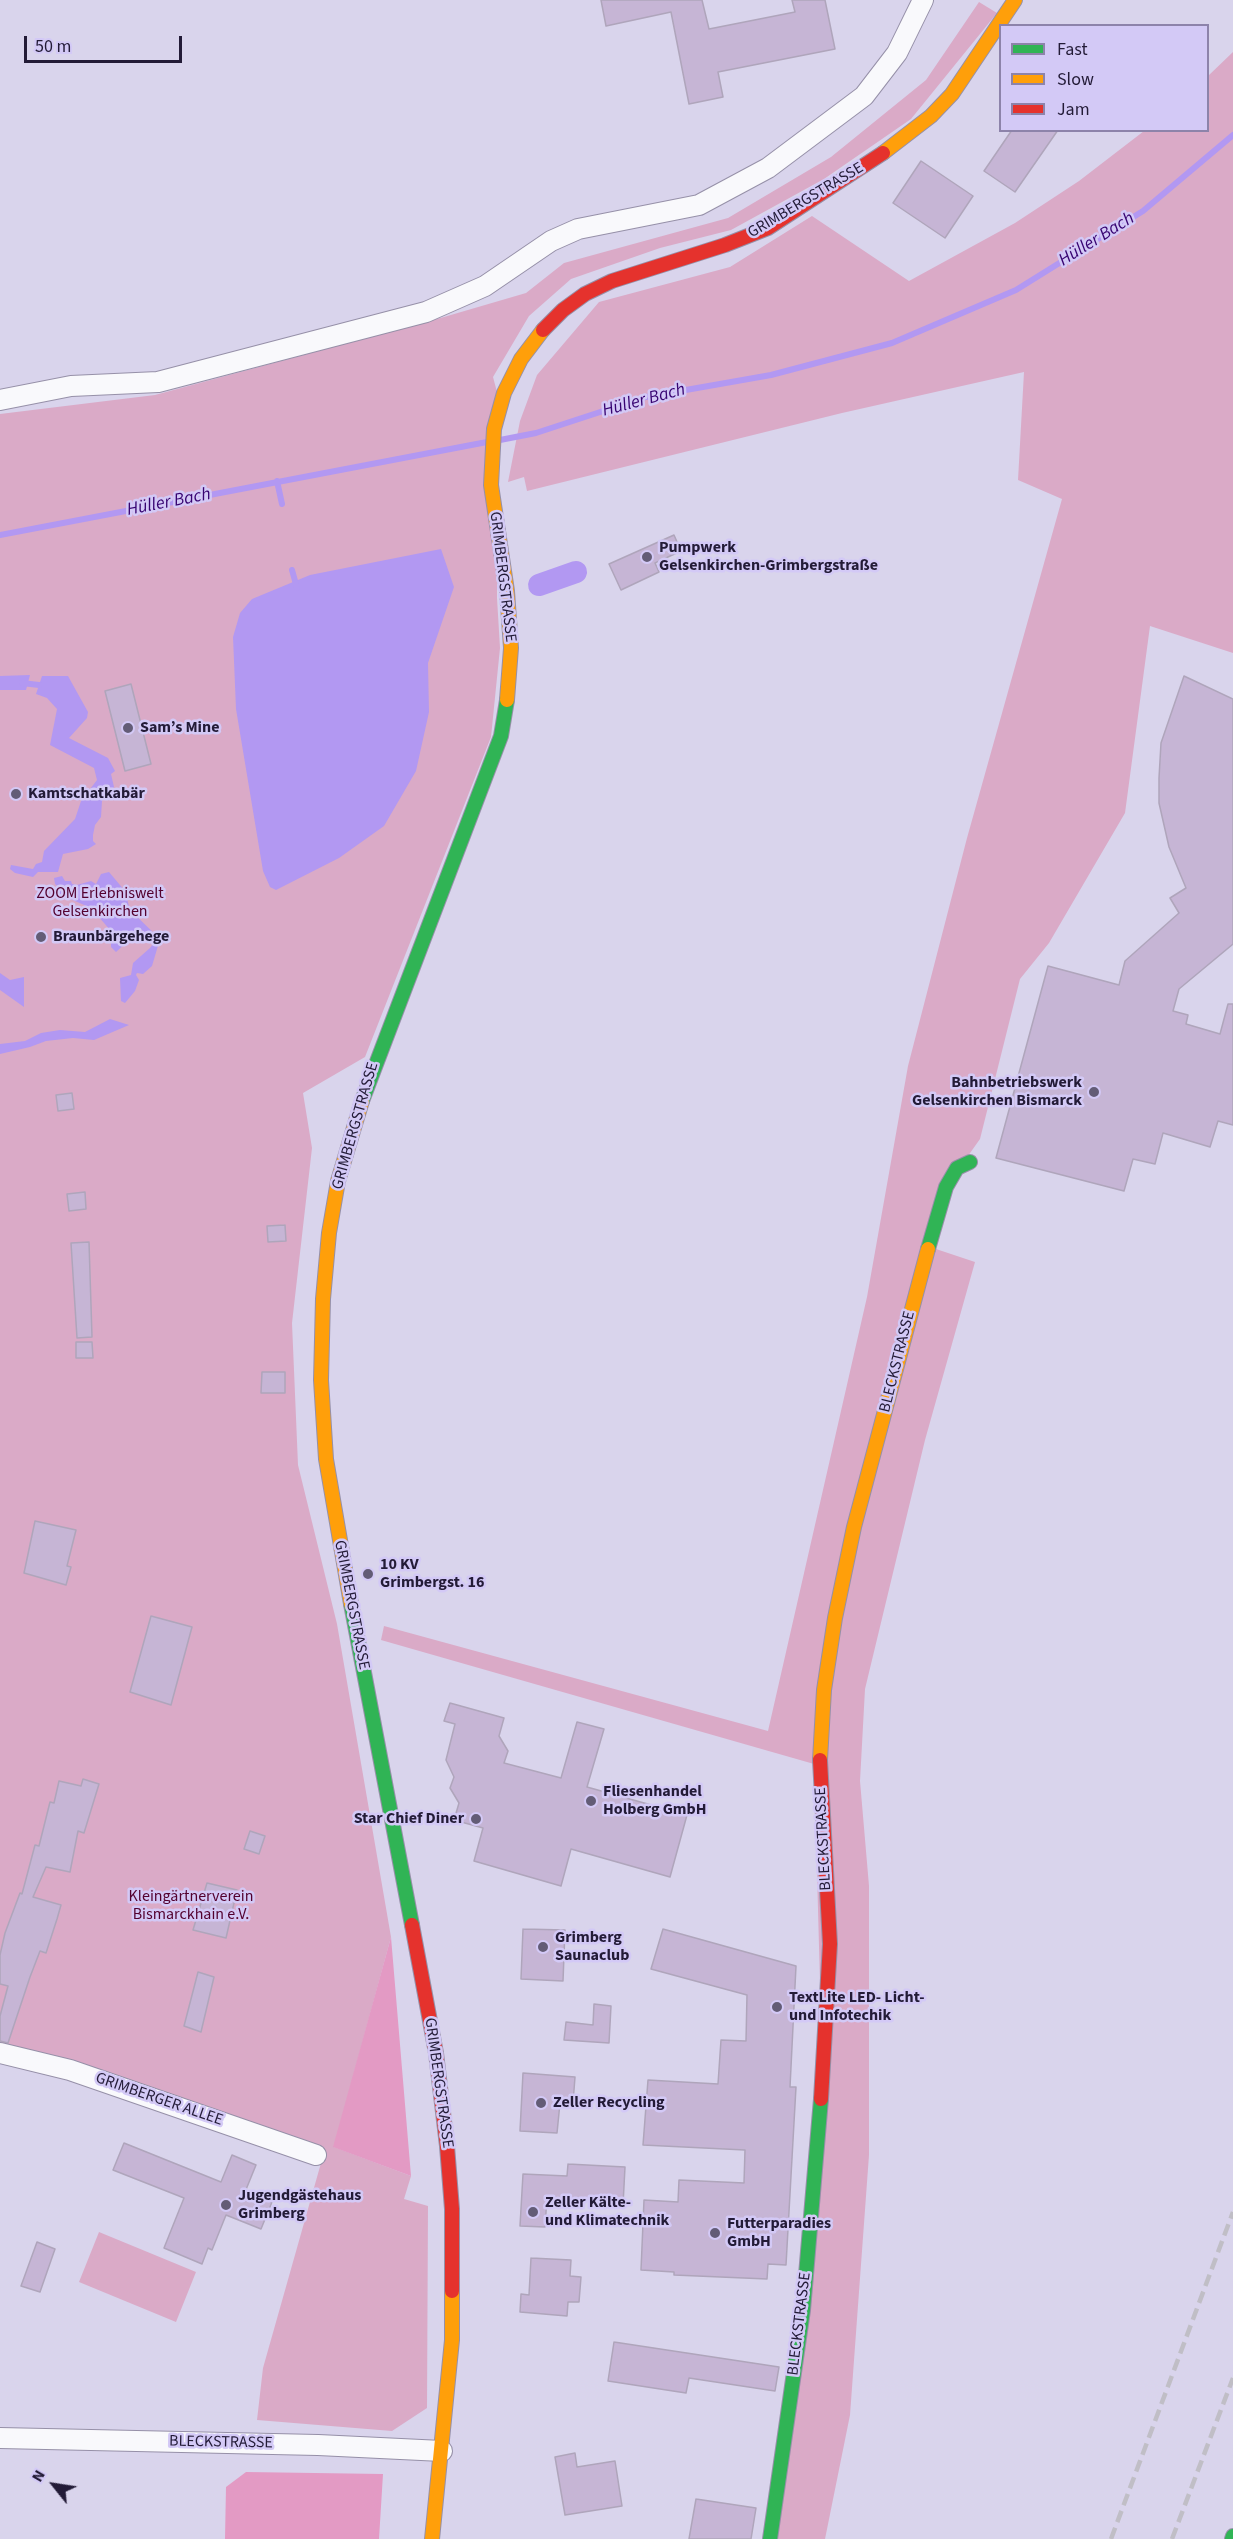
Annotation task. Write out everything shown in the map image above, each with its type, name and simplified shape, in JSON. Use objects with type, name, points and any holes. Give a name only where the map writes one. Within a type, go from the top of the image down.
[{"type":"street","points":[[0,400],[71,386],[158,382],[426,312],[485,286],[551,241],[578,229],[699,205],[768,168],[864,96],[897,53],[923,0]]},
{"type":"street","name":"GRIMBERGSTRASSE","points":[[432,2539],[452,2340],[452,2209],[447,2146],[436,2053],[335,1518],[326,1459],[321,1369],[323,1299],[329,1233],[338,1181],[351,1133],[381,1044],[501,736],[508,694],[511,648],[507,591],[491,485],[493,436],[504,393],[520,359],[535,338],[563,310],[585,294],[623,277],[725,245],[768,228],[916,129],[952,94],[1015,0]]},
{"type":"street","name":"BLECKSTRASSE","points":[[770,2539],[803,2310],[820,2126],[830,1944],[820,1763],[824,1690],[835,1618],[854,1527],[913,1303],[946,1188],[957,1168],[970,1162]]},
{"type":"street","name":"GRIMBERGER ALLEE","points":[[0,2053],[70,2070],[316,2156]]},
{"type":"street","name":"BLECKSTRASSE","points":[[0,2438],[318,2445],[442,2451]]},
{"type":"green space","points":[[979,2],[997,13],[911,119],[824,179],[731,230],[660,248],[571,279],[529,316],[493,377],[497,392],[497,598],[500,648],[491,737],[365,1057],[303,1093],[312,1148],[292,1323],[298,1465],[337,1624],[391,1937],[334,2147],[411,2176],[404,2199],[428,2206],[427,2408],[392,2431],[257,2420],[263,2368],[321,2163],[0,2049],[0,414],[155,395],[526,293],[564,263],[728,218],[831,157],[926,80]]},
{"type":"green space","points":[[1233,52],[1233,653],[1150,626],[1125,813],[1049,943],[1020,979],[980,1139],[958,1170],[933,1248],[975,1262],[925,1440],[865,1689],[860,1781],[869,1886],[869,2155],[850,2415],[825,2539],[772,2539],[824,2128],[814,1764],[381,1640],[384,1626],[768,1731],[867,1297],[908,1066],[967,838],[1062,499],[1018,480],[1024,372],[842,413],[527,491],[524,477],[508,482],[520,421],[537,375],[599,302],[730,267],[812,216],[909,281],[1015,223],[1079,181],[1143,132],[1209,132],[1209,75]]},
{"type":"green space","points":[[99,2232],[196,2272],[176,2322],[79,2282]]},
{"type":"shaded area","points":[[441,549],[454,587],[428,663],[429,712],[416,771],[384,826],[339,858],[276,890],[270,887],[263,871],[236,709],[233,637],[240,613],[252,599],[310,575]]},
{"type":"shaded area","points":[[30,675],[26,690],[0,690],[0,676]]},
{"type":"shaded area","points":[[42,676],[68,676],[88,712],[87,718],[69,738],[108,758],[115,771],[111,774],[114,787],[102,801],[101,817],[95,825],[93,841],[96,844],[88,849],[63,854],[58,872],[38,872],[33,877],[15,873],[10,869],[11,865],[33,869],[36,864],[42,862],[44,851],[75,819],[81,801],[97,780],[94,768],[50,745],[57,709],[47,698],[36,694]]},
{"type":"shaded area","points":[[109,872],[125,891],[130,910],[160,939],[152,966],[143,974],[137,973],[139,980],[135,991],[125,1003],[121,1001],[120,978],[131,975],[133,963],[153,944],[141,929],[116,952],[111,947],[111,931],[91,908],[59,894],[54,878],[62,876],[65,881],[71,881],[72,884],[77,885],[91,881],[96,884],[101,874]]},
{"type":"shaded area","points":[[0,973],[10,980],[24,977],[24,1007],[0,990]]},
{"type":"shaded area","points":[[110,1019],[129,1025],[94,1040],[73,1038],[46,1041],[0,1054],[0,1044],[25,1041],[41,1033],[60,1030],[85,1032]]},
{"type":"shaded area","points":[[391,1937],[411,2176],[333,2147]]},
{"type":"shaded area","points":[[246,2472],[383,2474],[379,2539],[225,2539],[226,2487]]},
{"type":"building","points":[[601,0],[702,0],[709,29],[795,12],[792,0],[825,0],[835,49],[718,72],[723,97],[689,104],[671,12],[606,26]]},
{"type":"building","points":[[1011,132],[1057,132],[1015,192],[984,171]]},
{"type":"building","points":[[921,161],[973,196],[945,238],[893,203]]},
{"type":"building","name":"Pumpwerk Gelsenkirchen-Grimbergstraße","points":[[674,535],[681,551],[655,563],[659,572],[621,590],[609,564]]},
{"type":"building","name":"Bahnbetriebswerk Gelsenkirchen Bismarck","points":[[1184,676],[1233,699],[1233,944],[1179,989],[1173,1011],[1188,1015],[1186,1024],[1220,1034],[1228,1004],[1233,1004],[1233,1125],[1218,1121],[1210,1147],[1163,1133],[1155,1164],[1133,1159],[1124,1191],[996,1158],[1048,966],[1119,985],[1125,961],[1179,913],[1170,898],[1186,888],[1169,847],[1159,803],[1159,778],[1161,743]]},
{"type":"building","name":"Sam’s Mine","points":[[131,684],[151,764],[125,771],[105,691]]},
{"type":"building","points":[[72,1093],[74,1109],[58,1111],[56,1095]]},
{"type":"building","points":[[85,1192],[86,1209],[69,1211],[67,1194]]},
{"type":"building","points":[[285,1225],[286,1241],[268,1242],[267,1226]]},
{"type":"building","points":[[89,1242],[92,1337],[77,1338],[71,1243]]},
{"type":"building","points":[[76,1342],[92,1342],[93,1358],[76,1358]]},
{"type":"building","points":[[262,1372],[285,1372],[285,1393],[261,1393]]},
{"type":"building","points":[[35,1521],[76,1530],[67,1566],[71,1567],[66,1585],[24,1573]]},
{"type":"building","points":[[151,1616],[192,1627],[171,1705],[130,1692]]},
{"type":"building","points":[[450,1703],[504,1718],[499,1736],[508,1751],[504,1763],[561,1778],[577,1722],[604,1729],[587,1787],[687,1815],[670,1877],[571,1849],[561,1886],[474,1861],[483,1828],[454,1820],[459,1803],[450,1788],[454,1777],[446,1760],[455,1724],[444,1721]]},
{"type":"building","points":[[83,1779],[99,1784],[84,1833],[78,1831],[70,1872],[46,1867],[33,1897],[61,1905],[57,1919],[46,1953],[40,1951],[8,2043],[0,2041],[0,2016],[8,1986],[0,1984],[0,1955],[5,1933],[20,1893],[22,1894],[35,1845],[39,1846],[50,1802],[54,1803],[59,1781],[81,1786]]},
{"type":"building","points":[[250,1831],[265,1836],[259,1854],[244,1849]]},
{"type":"building","points":[[207,1883],[237,1890],[226,1938],[193,1930]]},
{"type":"building","name":"Grimberg Saunaclub","points":[[523,1929],[565,1930],[563,1981],[521,1979]]},
{"type":"building","points":[[663,1929],[796,1966],[790,2087],[796,2087],[786,2265],[768,2264],[767,2279],[674,2275],[674,2272],[641,2270],[644,2200],[678,2202],[679,2180],[744,2183],[745,2150],[643,2145],[648,2080],[718,2084],[721,2040],[746,2041],[747,1995],[651,1969]]},
{"type":"building","points":[[198,1972],[214,1977],[201,2032],[184,2026]]},
{"type":"building","points":[[594,2004],[611,2006],[609,2043],[564,2040],[566,2022],[593,2025]]},
{"type":"building","name":"Zeller Recycling","points":[[523,2073],[575,2077],[573,2103],[560,2103],[557,2133],[520,2131]]},
{"type":"building","name":"Jugendgästehaus Grimberg","points":[[124,2143],[221,2182],[232,2155],[256,2165],[245,2192],[272,2202],[261,2229],[226,2215],[212,2250],[208,2248],[202,2264],[164,2248],[184,2198],[113,2170]]},
{"type":"building","points":[[568,2164],[625,2167],[623,2205],[592,2203],[593,2199],[547,2197],[545,2227],[520,2226],[523,2174],[567,2176]]},
{"type":"building","points":[[37,2242],[55,2249],[40,2292],[21,2286]]},
{"type":"building","points":[[531,2258],[571,2260],[570,2276],[581,2277],[579,2302],[568,2302],[567,2316],[520,2312],[521,2294],[529,2295]]},
{"type":"building","points":[[614,2342],[779,2367],[775,2391],[689,2378],[686,2393],[608,2381]]},
{"type":"building","points":[[575,2453],[577,2467],[615,2461],[622,2506],[565,2515],[555,2457]]},
{"type":"building","points":[[696,2499],[756,2508],[751,2539],[689,2539]]},
{"type":"waterway","name":"Hüller Bach","points":[[500,440],[536,433],[646,397],[771,375],[892,343],[1016,290],[1143,211],[1233,135]]},
{"type":"waterway","name":"Hüller Bach","points":[[0,535],[487,442]]},
{"type":"waterway","points":[[277,481],[282,504]]},
{"type":"waterway","points":[[292,570],[297,588]]},
{"type":"waterway","points":[[539,585],[576,572]]},
{"type":"waterway","points":[[22,683],[39,685]]},
{"type":"railway","points":[[1111,2539],[1233,2212]]},
{"type":"railway","points":[[1172,2539],[1233,2378]]},
{"type":"traffic: fast","points":[[362,1101],[501,736],[507,700]]},
{"type":"traffic: fast","points":[[928,1249],[946,1187],[957,1168],[970,1162]]},
{"type":"traffic: fast","points":[[351,1604],[412,1925]]},
{"type":"traffic: fast","points":[[770,2539],[803,2310],[821,2099]]},
{"type":"traffic: slow","points":[[883,153],[931,116],[952,94],[1015,0]]},
{"type":"traffic: slow","points":[[507,700],[511,648],[507,591],[491,485],[494,429],[504,393],[521,359],[543,330]]},
{"type":"traffic: slow","points":[[351,1604],[326,1459],[321,1380],[323,1299],[329,1233],[338,1181],[362,1101]]},
{"type":"traffic: slow","points":[[820,1760],[824,1690],[835,1618],[854,1527],[928,1249]]},
{"type":"traffic: slow","points":[[432,2539],[452,2340],[452,2291]]},
{"type":"traffic: jam","points":[[543,330],[563,310],[585,294],[612,281],[725,245],[768,228],[883,153]]},
{"type":"traffic: jam","points":[[820,1760],[830,1944],[821,2099]]},
{"type":"traffic: jam","points":[[412,1925],[436,2053],[447,2146],[452,2209],[452,2291]]},
{"type":"place","name":"Pumpwerk Gelsenkirchen-Grimbergstraße","points":[[647,557]]},
{"type":"place","name":"Sam’s Mine","points":[[128,728]]},
{"type":"place","name":"Kamtschatkabär","points":[[16,794]]},
{"type":"place","name":"Braunbärgehege","points":[[41,937]]},
{"type":"place","name":"Bahnbetriebswerk Gelsenkirchen Bismarck","points":[[1094,1092]]},
{"type":"place","name":"10 KV Grimbergst. 16","points":[[368,1574]]},
{"type":"place","name":"Fliesenhandel Holberg GmbH","points":[[591,1801]]},
{"type":"place","name":"Star Chief Diner","points":[[476,1819]]},
{"type":"place","name":"Grimberg Saunaclub","points":[[543,1947]]},
{"type":"place","name":"TextLite LED- Licht- und Infotechik","points":[[777,2007]]},
{"type":"place","name":"Zeller Recycling","points":[[541,2103]]},
{"type":"place","name":"Jugendgästehaus Grimberg","points":[[226,2205]]},
{"type":"place","name":"Zeller Kälte- und Klimatechnik","points":[[533,2212]]},
{"type":"place","name":"Futterparadies GmbH","points":[[715,2233]]},
{"type":"park label","name":"ZOOM Erlebniswelt Gelsenkirchen","points":[[100,903]]},
{"type":"park label","name":"Kleingärtnerverein Bismarckhain e.V.","points":[[191,1906]]}]
